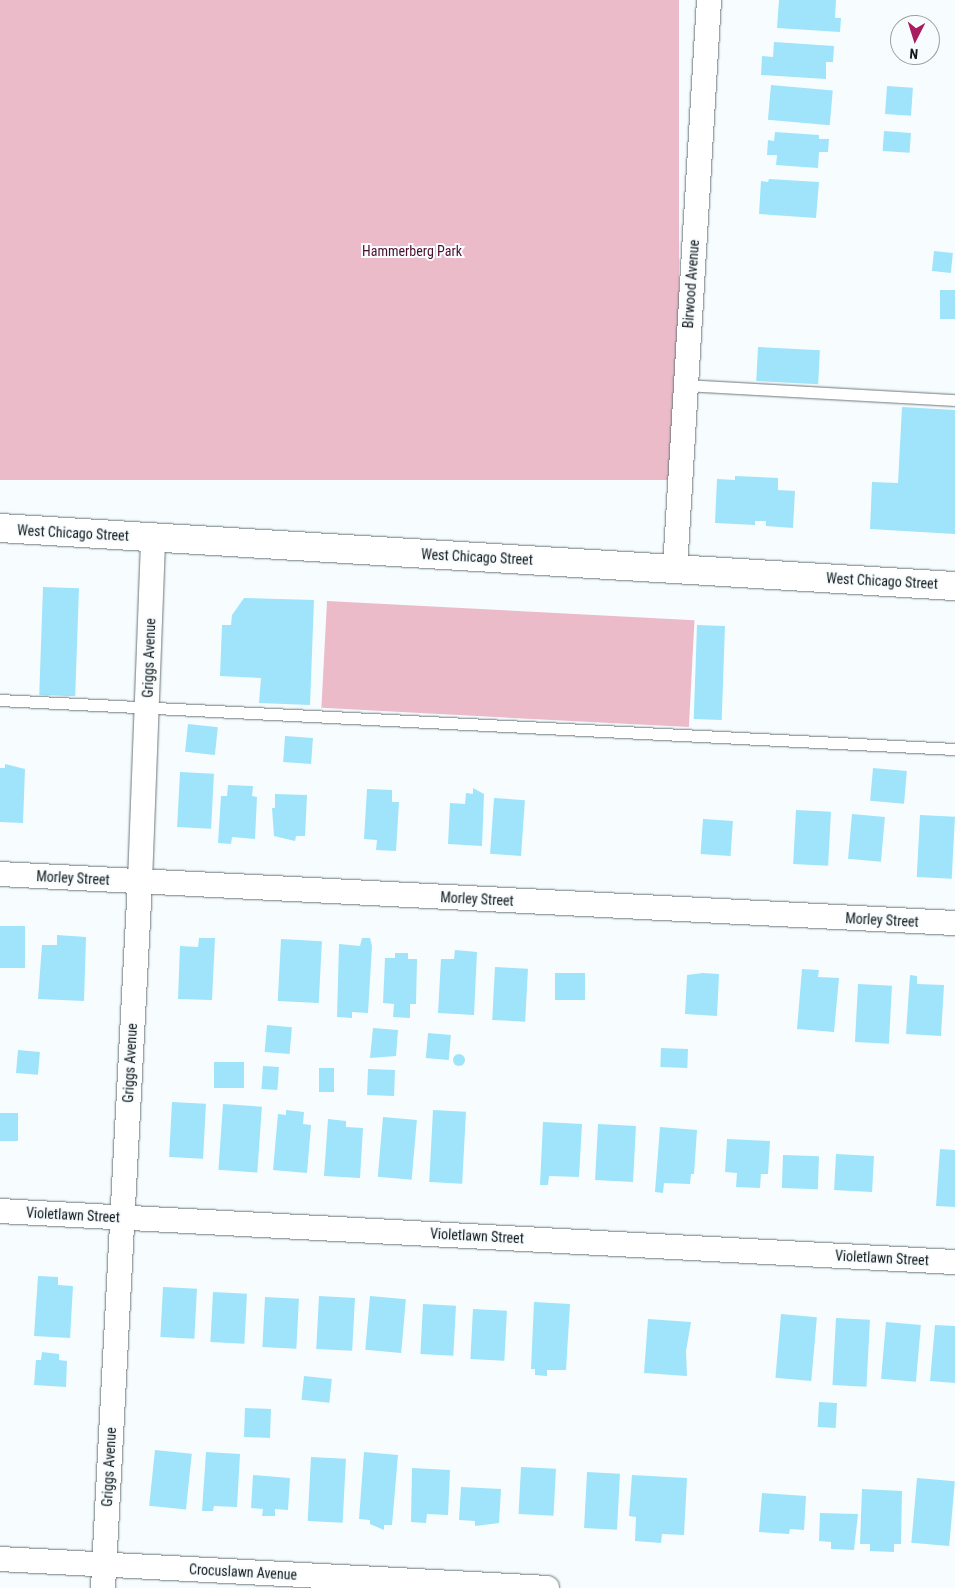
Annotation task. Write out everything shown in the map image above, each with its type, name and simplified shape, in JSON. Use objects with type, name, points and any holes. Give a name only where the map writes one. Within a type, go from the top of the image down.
[{"type":"street","name":"Birwood Avenue","points":[[675,569],[709,0]]},
{"type":"street","name":"West Chicago Street","points":[[0,528],[955,586]]},
{"type":"street","name":"Griggs Avenue","points":[[103,1588],[140,881],[153,538]]},
{"type":"street","name":"Morley Street","points":[[0,874],[955,923]]},
{"type":"street","name":"Violetlawn Street","points":[[0,1211],[955,1262]]},
{"type":"street","name":"Crocuslawn Avenue","points":[[0,1559],[547,1588]]},
{"type":"lane","points":[[685,385],[955,400]]},
{"type":"lane","points":[[0,700],[955,748]]},
{"type":"green space","name":"Hammerberg Park","points":[[0,0],[679,0],[679,480],[0,480]]},
{"type":"green space","points":[[327,601],[694,620],[689,727],[321,708]]},
{"type":"building","points":[[779,0],[836,0],[835,18],[841,18],[840,32],[777,28]]},
{"type":"building","points":[[774,42],[834,46],[833,62],[826,62],[826,79],[761,75],[762,56],[773,57]]},
{"type":"building","points":[[771,85],[833,90],[830,125],[768,120]]},
{"type":"building","points":[[887,86],[913,88],[911,116],[885,114]]},
{"type":"building","points":[[884,131],[911,133],[910,153],[883,151]]},
{"type":"building","points":[[775,132],[819,135],[819,139],[829,139],[828,152],[819,152],[818,168],[776,165],[777,155],[767,155],[768,140],[774,141]]},
{"type":"building","points":[[769,179],[819,182],[816,218],[759,214],[761,181],[768,182]]},
{"type":"building","points":[[934,251],[953,253],[951,273],[932,271]]},
{"type":"building","points":[[940,290],[955,290],[955,319],[940,319]]},
{"type":"building","points":[[758,347],[820,350],[818,384],[756,381]]},
{"type":"building","points":[[902,407],[955,410],[955,534],[870,529],[872,482],[898,483]]},
{"type":"building","points":[[735,476],[778,478],[778,490],[795,491],[793,528],[766,526],[766,521],[755,521],[755,525],[715,523],[717,479],[735,480]]},
{"type":"building","points":[[43,587],[79,588],[75,696],[39,695]]},
{"type":"building","points":[[244,598],[314,600],[310,705],[259,703],[261,678],[220,676],[222,625],[231,625],[232,615]]},
{"type":"building","points":[[697,625],[725,626],[722,720],[694,719]]},
{"type":"building","points":[[188,724],[218,727],[215,755],[185,752]]},
{"type":"building","points":[[285,736],[313,738],[311,764],[283,762]]},
{"type":"building","points":[[5,764],[25,769],[23,823],[0,822],[0,768],[5,768]]},
{"type":"building","points":[[873,768],[907,771],[904,804],[870,801]]},
{"type":"building","points":[[180,772],[214,774],[211,829],[177,827]]},
{"type":"building","points":[[228,785],[253,786],[252,796],[257,797],[255,839],[232,837],[231,844],[218,843],[221,796],[227,796]]},
{"type":"building","points":[[473,788],[484,794],[482,846],[448,844],[450,803],[465,804],[466,793],[473,794]]},
{"type":"building","points":[[367,789],[392,790],[392,802],[399,802],[396,851],[376,850],[377,840],[364,839]]},
{"type":"building","points":[[275,794],[307,795],[305,836],[296,836],[295,841],[274,836],[272,808],[275,808]]},
{"type":"building","points":[[494,798],[525,800],[521,856],[490,854]]},
{"type":"building","points":[[796,810],[831,812],[828,866],[793,864]]},
{"type":"building","points":[[852,814],[885,817],[881,862],[848,859]]},
{"type":"building","points":[[920,815],[955,817],[952,879],[917,877]]},
{"type":"building","points":[[703,819],[733,821],[730,856],[701,854]]},
{"type":"building","points":[[0,926],[25,926],[25,968],[0,968]]},
{"type":"building","points":[[57,935],[86,937],[84,1001],[38,999],[42,945],[57,945]]},
{"type":"building","points":[[199,938],[215,938],[212,1000],[178,999],[180,946],[198,947]]},
{"type":"building","points":[[362,938],[370,938],[372,946],[368,1013],[352,1012],[352,1018],[337,1017],[339,944],[360,946]]},
{"type":"building","points":[[281,939],[322,941],[319,1003],[278,1001]]},
{"type":"building","points":[[455,950],[477,952],[474,1015],[438,1013],[441,959],[454,959]]},
{"type":"building","points":[[395,953],[408,953],[408,959],[417,959],[416,1004],[410,1004],[410,1018],[393,1017],[394,1004],[383,1003],[385,958],[395,958]]},
{"type":"building","points":[[495,967],[528,969],[525,1022],[492,1020]]},
{"type":"building","points":[[802,969],[819,970],[818,977],[839,978],[834,1032],[797,1029]]},
{"type":"building","points":[[555,973],[585,973],[585,1000],[555,1000]]},
{"type":"building","points":[[719,974],[717,1016],[685,1014],[687,975]]},
{"type":"building","points":[[910,975],[917,976],[917,984],[944,985],[941,1036],[906,1034]]},
{"type":"building","points":[[858,984],[892,986],[889,1044],[855,1042]]},
{"type":"building","points":[[267,1025],[292,1027],[290,1054],[265,1052]]},
{"type":"building","points":[[373,1028],[398,1030],[396,1056],[370,1058]]},
{"type":"building","points":[[428,1033],[451,1035],[449,1060],[426,1058]]},
{"type":"building","points":[[661,1048],[688,1049],[687,1068],[660,1067]]},
{"type":"building","points":[[18,1050],[40,1052],[38,1075],[16,1073]]},
{"type":"building","points":[[457,1054],[461,1054],[465,1060],[461,1066],[457,1066],[453,1062],[453,1058]]},
{"type":"building","points":[[214,1062],[244,1062],[244,1088],[214,1088]]},
{"type":"building","points":[[263,1066],[279,1067],[277,1090],[261,1089]]},
{"type":"building","points":[[319,1068],[334,1068],[334,1092],[319,1092]]},
{"type":"building","points":[[368,1069],[395,1070],[394,1096],[367,1095]]},
{"type":"building","points":[[172,1102],[206,1104],[203,1159],[169,1157]]},
{"type":"building","points":[[223,1104],[262,1107],[257,1173],[218,1170]]},
{"type":"building","points":[[286,1110],[304,1112],[303,1124],[311,1125],[307,1173],[273,1170],[278,1114],[286,1115]]},
{"type":"building","points":[[433,1110],[466,1112],[462,1184],[429,1182]]},
{"type":"building","points":[[0,1113],[18,1113],[18,1141],[0,1141]]},
{"type":"building","points":[[383,1117],[417,1120],[412,1180],[378,1177]]},
{"type":"building","points":[[328,1119],[346,1121],[346,1127],[363,1128],[360,1178],[324,1176]]},
{"type":"building","points":[[543,1122],[582,1124],[579,1177],[549,1176],[548,1185],[540,1185]]},
{"type":"building","points":[[598,1124],[636,1126],[633,1182],[595,1180]]},
{"type":"building","points":[[660,1127],[697,1130],[694,1174],[691,1174],[690,1184],[664,1183],[663,1193],[655,1192]]},
{"type":"building","points":[[727,1139],[770,1141],[768,1174],[761,1174],[760,1188],[736,1187],[737,1173],[725,1172]]},
{"type":"building","points":[[940,1149],[955,1150],[955,1207],[936,1206]]},
{"type":"building","points":[[836,1154],[874,1156],[872,1192],[834,1190]]},
{"type":"building","points":[[783,1155],[819,1156],[818,1189],[782,1188]]},
{"type":"building","points":[[38,1276],[58,1277],[58,1285],[73,1286],[70,1338],[34,1336]]},
{"type":"building","points":[[163,1287],[197,1289],[194,1339],[160,1337]]},
{"type":"building","points":[[213,1292],[247,1294],[244,1344],[210,1342]]},
{"type":"building","points":[[319,1296],[355,1298],[352,1351],[316,1349]]},
{"type":"building","points":[[370,1296],[406,1299],[401,1353],[365,1350]]},
{"type":"building","points":[[265,1297],[299,1299],[296,1349],[262,1347]]},
{"type":"building","points":[[534,1302],[570,1304],[566,1370],[547,1370],[547,1376],[535,1375],[535,1369],[531,1369]]},
{"type":"building","points":[[423,1304],[456,1306],[453,1356],[420,1354]]},
{"type":"building","points":[[473,1309],[507,1311],[504,1361],[470,1359]]},
{"type":"building","points":[[781,1314],[817,1317],[811,1381],[775,1378]]},
{"type":"building","points":[[836,1318],[870,1320],[866,1387],[832,1385]]},
{"type":"building","points":[[648,1319],[691,1322],[686,1351],[687,1376],[644,1373]]},
{"type":"building","points":[[886,1322],[921,1325],[916,1382],[881,1379]]},
{"type":"building","points":[[935,1325],[955,1326],[955,1383],[930,1381]]},
{"type":"building","points":[[42,1352],[59,1354],[59,1360],[67,1361],[66,1387],[34,1385],[36,1360],[41,1360]]},
{"type":"building","points":[[304,1376],[332,1379],[329,1403],[301,1400]]},
{"type":"building","points":[[819,1402],[837,1403],[836,1428],[818,1427]]},
{"type":"building","points":[[245,1408],[271,1409],[270,1438],[244,1437]]},
{"type":"building","points":[[155,1450],[192,1454],[186,1510],[149,1506]]},
{"type":"building","points":[[206,1452],[240,1454],[237,1507],[214,1506],[213,1511],[202,1511]]},
{"type":"building","points":[[364,1452],[398,1455],[392,1525],[384,1525],[384,1530],[370,1524],[370,1520],[359,1519]]},
{"type":"building","points":[[311,1457],[346,1459],[343,1523],[308,1521]]},
{"type":"building","points":[[521,1467],[556,1469],[553,1516],[519,1514]]},
{"type":"building","points":[[412,1468],[450,1470],[448,1515],[427,1514],[426,1523],[411,1522]]},
{"type":"building","points":[[587,1472],[620,1474],[617,1530],[584,1528]]},
{"type":"building","points":[[253,1475],[290,1478],[288,1510],[275,1509],[275,1516],[262,1516],[263,1509],[251,1508]]},
{"type":"building","points":[[632,1475],[687,1478],[684,1535],[662,1534],[661,1543],[635,1541],[636,1517],[629,1516]]},
{"type":"building","points":[[917,1478],[955,1481],[949,1546],[911,1543]]},
{"type":"building","points":[[461,1487],[501,1489],[499,1523],[475,1526],[475,1521],[459,1520]]},
{"type":"building","points":[[862,1489],[902,1491],[901,1544],[894,1544],[894,1552],[870,1551],[870,1544],[860,1544]]},
{"type":"building","points":[[762,1493],[806,1496],[804,1530],[790,1529],[789,1534],[759,1532]]},
{"type":"building","points":[[820,1513],[858,1514],[854,1550],[831,1549],[831,1542],[819,1541]]}]
